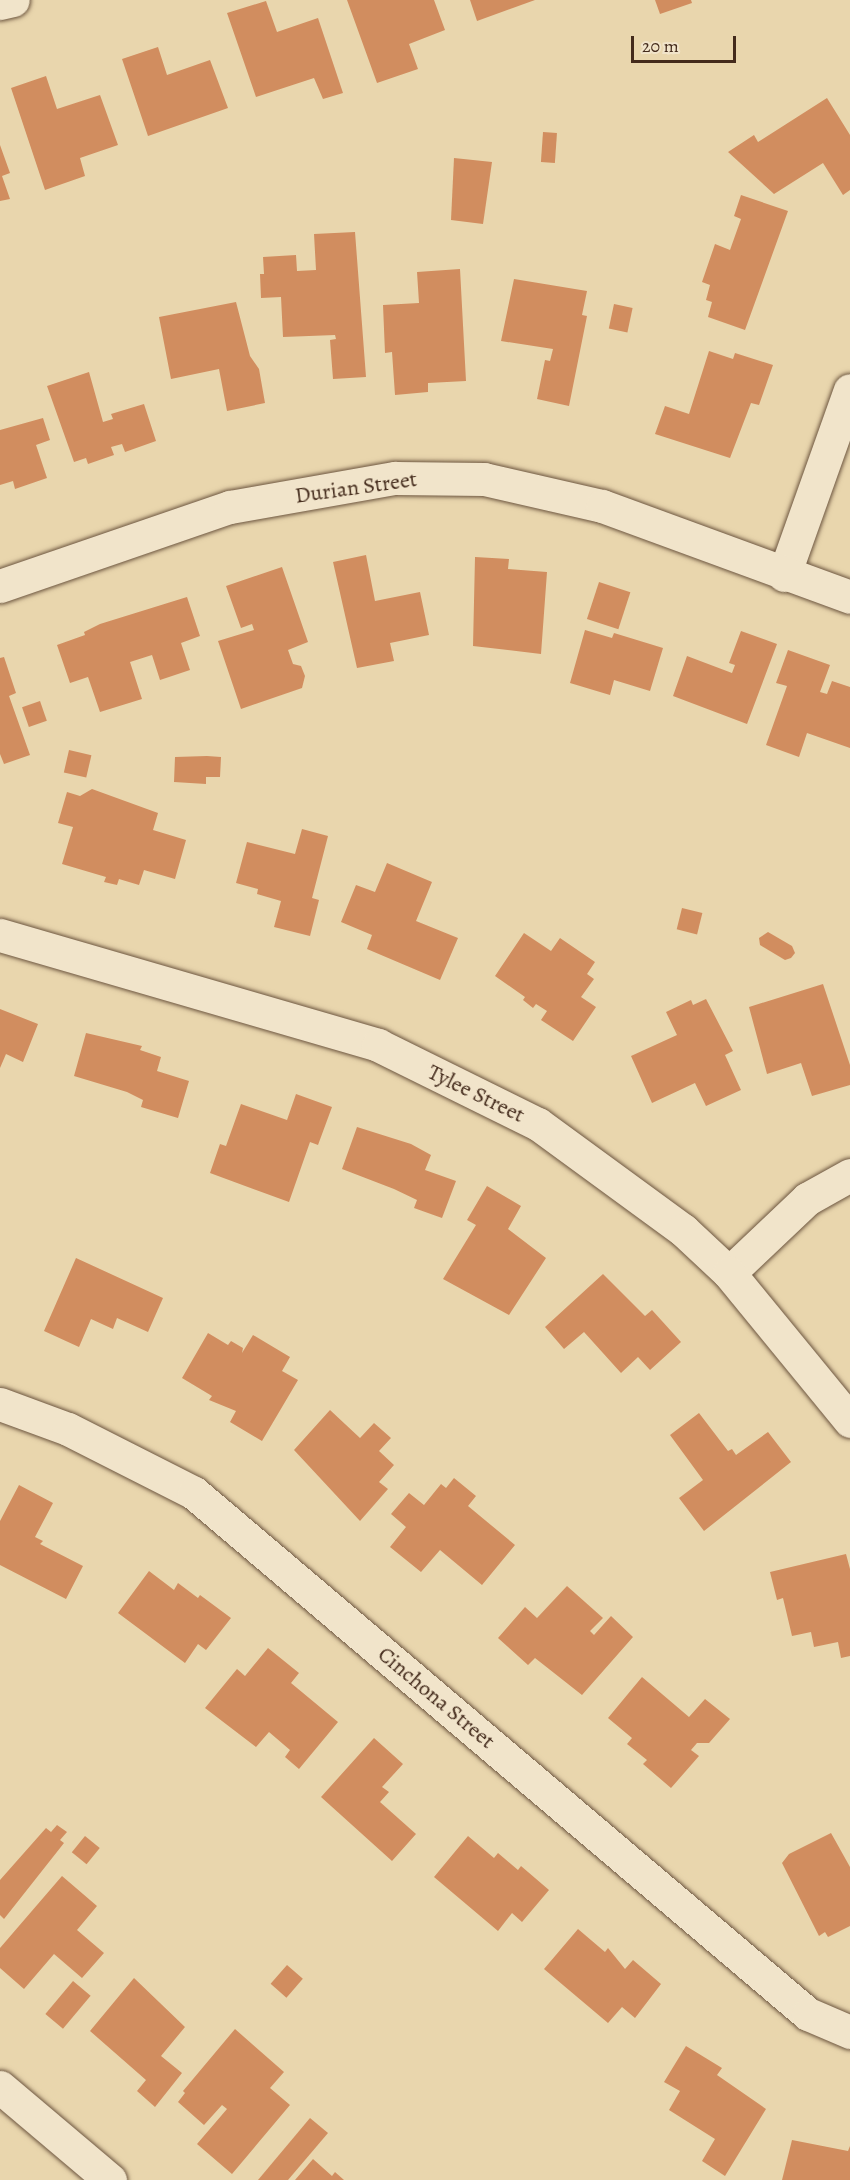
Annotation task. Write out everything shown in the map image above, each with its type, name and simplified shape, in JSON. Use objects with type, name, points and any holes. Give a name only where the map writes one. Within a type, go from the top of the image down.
[{"type":"street","points":[[0,3],[13,0]]},
{"type":"street","points":[[784,575],[850,390]]},
{"type":"street","name":"Durian Street","points":[[0,586],[231,507],[395,478],[484,479],[602,506],[784,575],[850,597]]},
{"type":"street","name":"Tylee Street","points":[[0,935],[378,1045],[538,1124],[683,1230],[729,1274],[850,1422]]},
{"type":"street","points":[[729,1274],[807,1199],[850,1175]]},
{"type":"street","name":"Cinchona Street","points":[[0,1404],[68,1430],[195,1493],[808,2014],[848,2033]]},
{"type":"street","points":[[0,2087],[110,2180]]},
{"type":"building","points":[[347,0],[434,0],[445,30],[409,44],[418,69],[377,83]]},
{"type":"building","points":[[470,0],[535,0],[477,21]]},
{"type":"building","points":[[655,0],[691,0],[692,3],[660,14]]},
{"type":"building","points":[[266,1],[277,32],[318,18],[343,93],[323,99],[314,78],[256,97],[227,13]]},
{"type":"building","points":[[158,47],[167,75],[210,60],[228,108],[148,136],[122,59]]},
{"type":"building","points":[[46,76],[57,109],[100,95],[118,145],[80,158],[85,176],[45,190],[11,88]]},
{"type":"building","points":[[827,98],[850,135],[850,190],[843,195],[823,163],[774,194],[728,152],[754,135],[758,142]]},
{"type":"building","points":[[543,132],[557,133],[555,163],[541,162]]},
{"type":"building","points":[[0,145],[10,173],[2,176],[10,199],[0,201]]},
{"type":"building","points":[[454,158],[492,162],[483,224],[451,220]]},
{"type":"building","points":[[741,195],[788,211],[745,330],[708,317],[712,302],[706,300],[710,285],[702,282],[715,244],[730,250],[741,219],[734,216]]},
{"type":"building","points":[[355,232],[366,377],[333,379],[330,340],[336,339],[335,335],[283,337],[281,297],[261,298],[260,274],[264,274],[263,257],[296,255],[297,271],[316,270],[314,234]]},
{"type":"building","points":[[460,269],[466,381],[428,383],[428,392],[395,395],[392,352],[385,353],[383,305],[419,303],[417,272]]},
{"type":"building","points":[[514,279],[587,291],[582,315],[587,316],[569,406],[537,399],[545,360],[550,361],[553,349],[501,341]]},
{"type":"building","points":[[236,302],[250,356],[259,369],[265,403],[227,411],[219,369],[171,379],[159,317]]},
{"type":"building","points":[[614,304],[633,308],[627,332],[609,328]]},
{"type":"building","points":[[709,351],[733,359],[735,353],[773,365],[759,405],[751,403],[730,458],[655,434],[665,406],[689,414]]},
{"type":"building","points":[[89,372],[103,422],[113,419],[111,414],[144,404],[156,441],[125,452],[122,444],[111,447],[114,455],[88,464],[86,458],[74,462],[47,386]]},
{"type":"building","points":[[43,418],[50,440],[36,445],[47,478],[15,489],[13,481],[0,485],[0,430]]},
{"type":"building","points":[[366,555],[375,601],[420,592],[429,635],[390,643],[394,661],[357,668],[333,562]]},
{"type":"building","points":[[475,557],[509,559],[508,569],[547,572],[541,654],[473,646]]},
{"type":"building","points":[[282,567],[308,642],[288,650],[293,664],[301,666],[305,676],[302,688],[241,709],[218,641],[254,630],[252,624],[241,628],[226,586]]},
{"type":"building","points":[[599,582],[630,592],[618,629],[587,619]]},
{"type":"building","points":[[187,597],[200,636],[181,643],[190,670],[160,680],[152,655],[130,662],[142,699],[100,712],[88,677],[70,683],[57,645],[85,635],[84,632],[100,624]]},
{"type":"building","points":[[585,630],[612,638],[614,633],[663,648],[650,691],[614,680],[610,695],[570,683]]},
{"type":"building","points":[[741,631],[777,644],[747,724],[673,696],[687,656],[732,673],[735,665],[729,663]]},
{"type":"building","points":[[788,650],[830,665],[820,692],[827,694],[832,681],[850,687],[850,748],[807,733],[799,757],[766,745],[787,686],[776,683]]},
{"type":"building","points":[[4,657],[16,693],[9,696],[30,755],[4,764],[0,754],[0,658]]},
{"type":"building","points":[[40,701],[47,721],[29,727],[22,707]]},
{"type":"building","points":[[69,750],[91,755],[86,778],[64,772]]},
{"type":"building","points":[[175,757],[221,757],[220,777],[206,777],[206,784],[174,782]]},
{"type":"building","points":[[92,789],[158,813],[153,830],[186,840],[175,879],[144,870],[139,885],[119,879],[117,885],[104,882],[106,877],[62,864],[73,827],[58,823],[67,792],[80,796]]},
{"type":"building","points":[[302,829],[328,836],[312,898],[319,900],[310,936],[274,927],[281,901],[257,894],[258,889],[236,883],[247,842],[295,854]]},
{"type":"building","points":[[387,863],[432,882],[416,921],[458,938],[440,980],[367,949],[372,935],[341,922],[356,885],[375,892]]},
{"type":"building","points":[[682,908],[702,913],[697,934],[677,929]]},
{"type":"building","points":[[768,932],[792,946],[795,953],[791,958],[785,960],[760,945],[759,938]]},
{"type":"building","points":[[524,933],[551,951],[560,938],[595,962],[587,974],[594,979],[581,997],[596,1007],[573,1041],[541,1020],[547,1011],[536,1004],[533,1008],[523,1000],[525,997],[495,976]]},
{"type":"building","points":[[823,984],[850,1065],[850,1085],[812,1096],[801,1063],[767,1074],[749,1007]]},
{"type":"building","points":[[706,999],[733,1051],[725,1055],[741,1090],[706,1106],[695,1083],[652,1103],[631,1056],[677,1035],[666,1012],[691,1000],[693,1005]]},
{"type":"building","points":[[0,1009],[38,1024],[23,1062],[6,1054],[0,1068]]},
{"type":"building","points":[[86,1033],[142,1046],[140,1050],[161,1057],[157,1071],[189,1081],[178,1118],[141,1107],[143,1100],[127,1092],[74,1076]]},
{"type":"building","points":[[296,1094],[332,1107],[318,1145],[310,1142],[289,1202],[210,1173],[220,1144],[226,1146],[241,1104],[287,1120]]},
{"type":"building","points":[[357,1127],[411,1144],[431,1155],[425,1170],[456,1181],[442,1218],[414,1208],[417,1200],[342,1169]]},
{"type":"building","points":[[487,1186],[521,1206],[508,1229],[546,1258],[509,1315],[443,1279],[476,1225],[467,1220]]},
{"type":"building","points":[[76,1258],[163,1298],[148,1332],[117,1318],[113,1329],[91,1319],[79,1347],[44,1331]]},
{"type":"building","points":[[603,1274],[645,1316],[652,1310],[681,1342],[650,1370],[638,1357],[621,1373],[584,1332],[564,1349],[545,1327]]},
{"type":"building","points":[[208,1333],[228,1345],[231,1341],[243,1348],[242,1353],[253,1335],[290,1357],[282,1371],[298,1380],[262,1441],[230,1422],[236,1411],[209,1400],[212,1396],[182,1378]]},
{"type":"building","points":[[330,1410],[360,1438],[374,1423],[391,1438],[379,1451],[394,1465],[379,1482],[388,1489],[360,1521],[294,1450]]},
{"type":"building","points":[[699,1413],[728,1451],[732,1449],[736,1455],[768,1432],[791,1462],[704,1531],[679,1498],[703,1480],[670,1435]]},
{"type":"building","points":[[454,1478],[476,1496],[468,1506],[515,1545],[482,1585],[440,1550],[421,1572],[390,1547],[406,1527],[391,1514],[409,1493],[424,1505],[441,1484],[446,1488]]},
{"type":"building","points":[[19,1485],[53,1503],[35,1537],[43,1541],[40,1544],[83,1566],[66,1599],[0,1565],[0,1521]]},
{"type":"building","points":[[846,1554],[850,1569],[850,1656],[841,1658],[838,1642],[814,1647],[811,1632],[792,1636],[783,1598],[777,1600],[770,1572]]},
{"type":"building","points":[[149,1571],[174,1590],[178,1583],[198,1598],[200,1595],[231,1618],[206,1650],[198,1644],[185,1663],[118,1613]]},
{"type":"building","points":[[567,1586],[603,1618],[590,1631],[594,1635],[611,1616],[633,1637],[582,1695],[535,1658],[528,1665],[498,1638],[525,1607],[537,1618]]},
{"type":"building","points":[[268,1648],[299,1673],[291,1683],[338,1722],[299,1769],[285,1757],[290,1750],[269,1732],[256,1747],[205,1708],[237,1669],[245,1676]]},
{"type":"building","points":[[642,1677],[689,1717],[705,1699],[730,1719],[709,1743],[697,1743],[691,1750],[699,1756],[671,1788],[643,1764],[647,1760],[627,1744],[632,1738],[608,1718]]},
{"type":"building","points":[[374,1738],[403,1764],[382,1787],[389,1792],[380,1802],[416,1834],[392,1861],[321,1797]]},
{"type":"building","points":[[57,1825],[67,1832],[60,1840],[64,1843],[4,1919],[0,1915],[0,1880],[46,1828],[51,1832]]},
{"type":"building","points":[[831,1833],[850,1867],[850,1926],[828,1937],[825,1932],[819,1936],[782,1863],[789,1854]]},
{"type":"building","points":[[85,1836],[100,1848],[87,1864],[72,1852]]},
{"type":"building","points":[[468,1836],[494,1858],[498,1853],[518,1870],[521,1866],[549,1890],[522,1922],[512,1913],[498,1931],[434,1877]]},
{"type":"building","points":[[62,1876],[97,1906],[77,1930],[104,1953],[82,1978],[54,1954],[24,1989],[0,1968],[0,1948]]},
{"type":"building","points":[[578,1929],[605,1952],[608,1948],[625,1969],[633,1960],[661,1984],[635,2018],[622,2007],[608,2023],[544,1969]]},
{"type":"building","points":[[287,1965],[303,1979],[286,1998],[271,1984]]},
{"type":"building","points":[[134,1978],[185,2027],[161,2056],[182,2073],[155,2107],[137,2091],[146,2080],[90,2031]]},
{"type":"building","points":[[73,1981],[91,1996],[63,2029],[45,2014]]},
{"type":"building","points":[[235,2029],[284,2072],[270,2088],[290,2105],[232,2174],[197,2144],[227,2109],[222,2105],[204,2125],[178,2102],[185,2093],[183,2091]]},
{"type":"building","points":[[686,2046],[722,2068],[717,2075],[766,2109],[725,2176],[702,2161],[715,2139],[669,2110],[680,2091],[664,2082]]},
{"type":"building","points":[[310,2118],[328,2133],[288,2180],[258,2180]]},
{"type":"building","points":[[792,2140],[848,2151],[850,2146],[850,2180],[782,2180]]},
{"type":"building","points":[[313,2159],[332,2176],[335,2172],[344,2180],[295,2180]]}]
